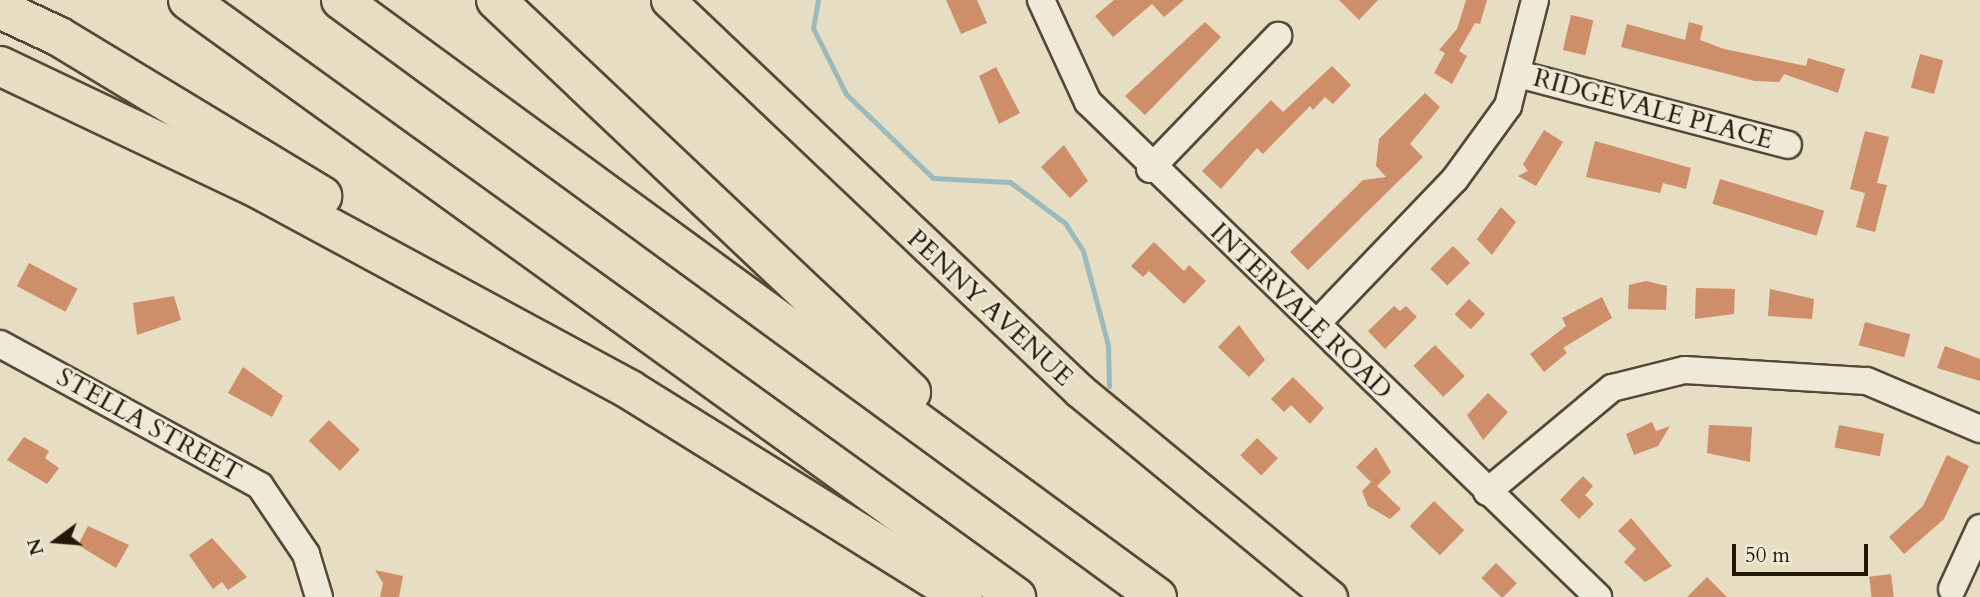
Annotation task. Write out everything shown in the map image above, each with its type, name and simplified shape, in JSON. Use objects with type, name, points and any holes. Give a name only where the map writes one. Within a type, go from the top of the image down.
[{"type":"highway","points":[[188,0],[1016,597]]},
{"type":"highway","points":[[341,0],[1157,597]]},
{"type":"highway","points":[[496,0],[947,425],[1015,476],[1071,536]]},
{"type":"highway","points":[[0,9],[192,114],[963,597]]},
{"type":"highway","points":[[0,66],[245,182],[631,390]]},
{"type":"main road","name":"PENNY AVENUE","points":[[668,0],[1080,391],[1330,597]]},
{"type":"street","points":[[1317,323],[1455,179],[1508,106],[1535,0]]},
{"type":"street","name":"INTERVALE ROAD","points":[[1044,1],[1076,86],[1150,169],[1317,323],[1487,492],[1598,597]]},
{"type":"street","points":[[1150,169],[1278,36]]},
{"type":"street","name":"RIDGEVALE PLACE","points":[[1518,74],[1788,145]]},
{"type":"street","name":"STELLA STREET","points":[[0,344],[260,486],[306,554],[319,597]]},
{"type":"street","points":[[1487,492],[1612,388],[1685,370],[1867,381],[1980,429]]},
{"type":"street","points":[[1952,590],[1980,528]]},
{"type":"building","points":[[946,0],[977,0],[987,23],[961,34]]},
{"type":"building","points":[[1114,0],[1184,0],[1164,17],[1152,4],[1113,37],[1095,16]]},
{"type":"building","points":[[1339,0],[1378,0],[1359,20]]},
{"type":"building","points":[[1466,0],[1487,0],[1480,24],[1475,23],[1459,51],[1467,56],[1452,84],[1434,73],[1445,53],[1439,50],[1457,29]]},
{"type":"building","points":[[1571,15],[1593,20],[1585,55],[1563,50]]},
{"type":"building","points":[[1205,22],[1221,37],[1145,115],[1125,96]]},
{"type":"building","points":[[1689,22],[1703,26],[1700,40],[1724,49],[1806,66],[1808,58],[1845,69],[1838,93],[1784,74],[1779,82],[1755,81],[1621,47],[1627,24],[1685,40]]},
{"type":"building","points":[[1920,54],[1943,60],[1934,94],[1911,88]]},
{"type":"building","points":[[1332,66],[1351,85],[1333,104],[1325,97],[1313,110],[1310,106],[1263,154],[1257,148],[1221,189],[1202,171],[1271,100],[1283,112]]},
{"type":"building","points":[[996,67],[1020,113],[999,124],[979,76]]},
{"type":"building","points":[[1425,93],[1440,107],[1410,144],[1423,157],[1308,270],[1290,252],[1363,180],[1386,177],[1376,166],[1379,139]]},
{"type":"building","points":[[1544,130],[1563,142],[1536,186],[1518,176],[1528,171],[1523,164]]},
{"type":"building","points":[[1865,131],[1889,137],[1877,183],[1887,185],[1875,232],[1856,227],[1865,193],[1850,189]]},
{"type":"building","points":[[1595,141],[1691,168],[1686,189],[1663,183],[1660,193],[1586,177]]},
{"type":"building","points":[[1064,145],[1088,181],[1070,198],[1041,167]]},
{"type":"building","points":[[1720,179],[1824,211],[1817,236],[1712,204]]},
{"type":"building","points":[[1501,207],[1516,222],[1492,255],[1477,239]]},
{"type":"building","points":[[1154,242],[1184,271],[1189,265],[1206,281],[1184,304],[1149,271],[1143,277],[1131,266]]},
{"type":"building","points":[[1453,246],[1470,263],[1447,286],[1430,269]]},
{"type":"building","points":[[29,263],[78,289],[65,312],[17,286]]},
{"type":"building","points":[[1646,281],[1667,286],[1666,310],[1628,309],[1629,285]]},
{"type":"building","points":[[1696,288],[1735,289],[1734,314],[1695,319]]},
{"type":"building","points":[[1770,289],[1814,299],[1812,319],[1768,316]]},
{"type":"building","points":[[174,296],[181,320],[137,335],[133,303]]},
{"type":"building","points":[[1602,297],[1612,318],[1563,348],[1567,353],[1544,372],[1530,354],[1566,326],[1562,318]]},
{"type":"building","points":[[1469,299],[1485,314],[1471,329],[1455,314]]},
{"type":"building","points":[[1394,306],[1400,311],[1406,306],[1417,317],[1385,349],[1368,331]]},
{"type":"building","points":[[1865,322],[1910,334],[1904,357],[1859,345]]},
{"type":"building","points":[[1239,325],[1265,360],[1249,377],[1218,347]]},
{"type":"building","points":[[1435,345],[1465,376],[1443,397],[1413,366]]},
{"type":"building","points":[[1945,346],[1980,359],[1980,381],[1937,368]]},
{"type":"building","points":[[243,367],[283,396],[272,417],[228,393]]},
{"type":"building","points":[[1293,377],[1324,408],[1310,424],[1291,405],[1284,412],[1271,399]]},
{"type":"building","points":[[1488,393],[1508,412],[1483,440],[1467,415]]},
{"type":"building","points":[[329,420],[360,450],[340,471],[309,441]]},
{"type":"building","points":[[1652,422],[1656,431],[1670,426],[1658,446],[1634,455],[1626,434]]},
{"type":"building","points":[[1709,425],[1752,427],[1750,462],[1707,453]]},
{"type":"building","points":[[1839,425],[1884,434],[1880,456],[1835,448]]},
{"type":"building","points":[[24,437],[49,451],[45,458],[59,468],[47,484],[7,460]]},
{"type":"building","points":[[1257,438],[1278,458],[1261,475],[1240,455]]},
{"type":"building","points":[[1376,447],[1391,472],[1377,486],[1401,509],[1390,519],[1368,506],[1362,491],[1371,482],[1356,467]]},
{"type":"building","points":[[1947,455],[1969,466],[1944,519],[1904,554],[1889,537],[1923,506]]},
{"type":"building","points":[[1583,476],[1593,486],[1585,495],[1594,504],[1579,519],[1560,500]]},
{"type":"building","points":[[1434,501],[1464,530],[1440,555],[1410,526]]},
{"type":"building","points":[[1631,518],[1672,566],[1645,582],[1624,562],[1636,549],[1618,531]]},
{"type":"building","points":[[88,526],[129,545],[116,568],[78,545]]},
{"type":"building","points":[[212,538],[247,577],[228,590],[222,582],[213,589],[189,555]]},
{"type":"building","points":[[1496,563],[1517,583],[1501,597],[1481,578]]},
{"type":"building","points":[[375,570],[403,576],[399,597],[380,597],[383,583]]},
{"type":"building","points":[[1891,574],[1894,597],[1872,597],[1869,577]]},
{"type":"building","points":[[1707,577],[1727,597],[1687,597]]},
{"type":"waterway","points":[[818,0],[813,28],[846,94],[933,178],[1010,182],[1065,223],[1083,251],[1108,345],[1109,386]]}]
